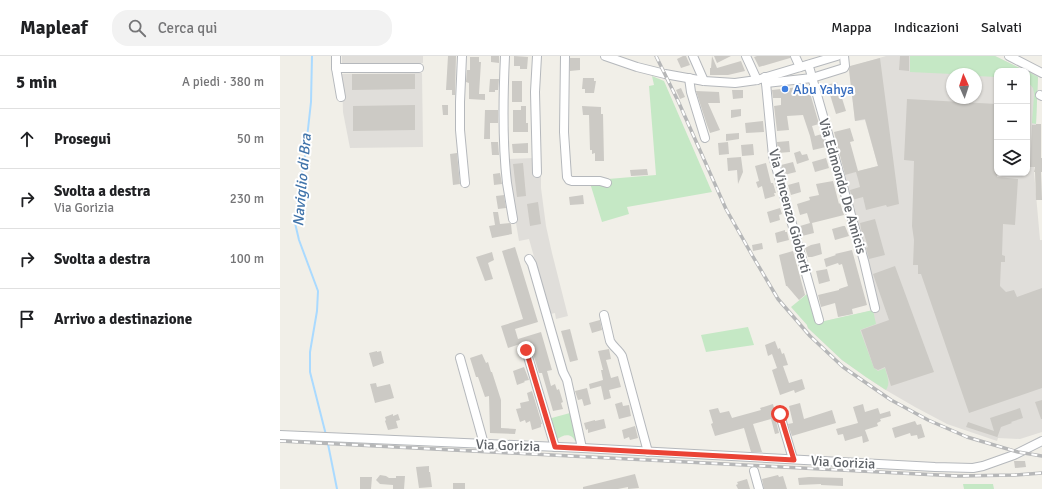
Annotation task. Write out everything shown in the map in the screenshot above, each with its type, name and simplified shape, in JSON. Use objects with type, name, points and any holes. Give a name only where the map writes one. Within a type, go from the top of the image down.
[{"type":"street","points":[[336,56],[336,68],[341,97]]},
{"type":"street","points":[[462,56],[460,130],[465,183]]},
{"type":"street","points":[[506,56],[504,96],[505,159],[513,219]]},
{"type":"street","points":[[537,56],[535,92],[537,172]]},
{"type":"street","points":[[565,56],[564,132],[567,177],[572,181],[600,181],[607,184]]},
{"type":"street","points":[[605,56],[637,67],[665,74],[704,82],[735,83],[812,78],[844,68],[844,56]]},
{"type":"street","points":[[692,56],[704,82]]},
{"type":"street","name":"Via Vincenzo Gioberti","points":[[746,56],[763,80],[773,156],[819,320]]},
{"type":"street","name":"Via Edmondo De Amicis","points":[[795,56],[812,78],[876,308]]},
{"type":"street","points":[[763,80],[834,56]]},
{"type":"street","points":[[1009,56],[1042,73]]},
{"type":"street","points":[[336,68],[419,68]]},
{"type":"street","points":[[688,78],[705,138]]},
{"type":"street","points":[[529,259],[532,264],[563,372],[567,380],[582,448]]},
{"type":"street","points":[[604,315],[610,341],[622,356],[648,452]]},
{"type":"street","points":[[526,350],[555,447]]},
{"type":"street","points":[[460,358],[484,444]]},
{"type":"street","points":[[780,414],[794,460]]},
{"type":"street","name":"Via Gorizia","points":[[280,435],[582,448],[973,468],[991,464],[1042,442]]},
{"type":"street","points":[[754,471],[759,489]]},
{"type":"shaded area","points":[[342,56],[423,56],[423,63],[342,65]]},
{"type":"shaded area","points":[[886,56],[995,56],[1020,68],[994,68],[994,176],[1030,176],[1030,73],[1038,77],[1034,172],[1040,240],[1042,240],[1042,432],[1020,439],[998,438],[997,441],[947,424],[915,407],[866,377],[842,360],[808,328],[807,325],[879,309],[843,175],[878,166],[865,120],[855,121],[849,67]]},
{"type":"shaded area","points":[[422,73],[423,147],[350,148],[343,112],[342,74]]},
{"type":"shaded area","points":[[534,158],[541,172],[541,188],[546,226],[568,316],[556,319],[555,313],[550,314],[529,239],[519,241],[509,181],[507,159]]},
{"type":"green space","points":[[910,56],[995,56],[1020,68],[994,68],[994,77],[982,76],[982,68],[946,68],[946,74],[910,72]]},
{"type":"green space","points":[[1030,73],[1038,77],[1036,124],[1032,123],[1033,88],[1030,84]]},
{"type":"green space","points":[[652,76],[664,81],[712,192],[627,207],[629,214],[602,222],[590,183],[608,179],[656,175],[649,86],[654,85]]},
{"type":"green space","points":[[807,294],[816,323],[873,310],[876,324],[860,330],[874,368],[878,371],[885,368],[888,377],[886,390],[842,360],[808,328],[791,307]]},
{"type":"green space","points":[[748,327],[754,345],[706,352],[701,335]]},
{"type":"green space","points":[[570,413],[576,441],[569,435],[556,440],[548,419]]},
{"type":"green space","points":[[963,484],[993,484],[994,489],[964,489]]},
{"type":"building","points":[[448,56],[456,56],[455,95],[452,95],[452,90],[446,90]]},
{"type":"building","points":[[491,56],[499,56],[499,63],[491,62]]},
{"type":"building","points":[[514,56],[528,57],[527,69],[520,69],[520,66],[514,66]]},
{"type":"building","points":[[686,56],[690,65],[681,68],[677,59]]},
{"type":"building","points":[[712,56],[717,68],[741,61],[745,71],[728,75],[710,75]]},
{"type":"building","points":[[714,56],[731,56],[717,63]]},
{"type":"building","points":[[790,56],[790,58],[759,67],[754,57]]},
{"type":"building","points":[[900,56],[909,56],[909,71],[899,70]]},
{"type":"building","points":[[470,57],[479,57],[479,62],[481,62],[479,94],[485,94],[485,100],[469,99],[469,83],[466,82],[467,70],[470,70]]},
{"type":"building","points":[[570,58],[580,58],[580,70],[570,71]]},
{"type":"building","points":[[880,58],[899,204],[887,207],[886,205],[866,210],[863,197],[852,200],[850,190],[860,187],[858,179],[856,172],[845,175],[834,132],[850,128],[854,141],[850,142],[858,171],[878,166],[865,119],[855,121],[849,70],[850,66]]},
{"type":"building","points":[[352,74],[415,74],[415,89],[352,90]]},
{"type":"building","points":[[583,78],[594,78],[594,81],[596,81],[594,93],[585,93],[585,89],[582,89]]},
{"type":"building","points":[[490,79],[499,79],[498,90],[495,90],[495,92],[489,92]]},
{"type":"building","points":[[512,81],[522,81],[522,102],[512,102]]},
{"type":"building","points":[[837,82],[846,111],[836,114],[827,85]]},
{"type":"building","points":[[808,86],[819,124],[812,126],[815,136],[822,134],[826,147],[813,150],[803,115],[787,116],[789,130],[777,131],[774,106],[781,105],[781,98],[773,98],[772,90]]},
{"type":"building","points":[[681,88],[685,97],[680,99],[676,90]]},
{"type":"building","points":[[732,90],[743,90],[743,98],[733,99]]},
{"type":"building","points":[[696,91],[719,92],[720,103],[708,103],[720,130],[710,133]]},
{"type":"building","points":[[907,99],[946,101],[946,104],[994,104],[994,176],[1018,179],[1015,225],[1003,224],[1002,255],[1005,256],[1005,262],[1001,262],[1000,286],[1006,292],[1014,290],[1017,297],[1042,288],[1042,388],[969,413],[921,274],[918,274],[918,265],[913,265],[914,240],[912,226],[914,161],[904,160]]},
{"type":"building","points":[[415,105],[415,130],[353,131],[353,106]]},
{"type":"building","points":[[442,105],[448,105],[448,115],[443,115]]},
{"type":"building","points":[[521,106],[526,106],[526,123],[528,123],[528,132],[513,132],[513,110],[521,110]]},
{"type":"building","points":[[582,106],[601,107],[601,114],[603,114],[604,161],[595,161],[595,153],[592,154],[592,150],[590,150],[589,115],[583,115]]},
{"type":"building","points":[[741,109],[741,116],[731,118],[731,110]]},
{"type":"building","points":[[485,110],[498,110],[498,123],[490,123],[490,139],[484,139]]},
{"type":"building","points":[[763,121],[764,132],[746,133],[745,123]]},
{"type":"building","points":[[1041,124],[1042,200],[1036,200],[1035,167],[1030,167],[1032,125]]},
{"type":"building","points":[[739,133],[739,139],[726,141],[726,134]]},
{"type":"building","points":[[789,141],[790,152],[778,153],[777,142]]},
{"type":"building","points":[[491,142],[498,142],[499,155],[492,155]]},
{"type":"building","points":[[728,142],[729,154],[719,155],[718,143]]},
{"type":"building","points":[[528,143],[528,153],[513,153],[512,144]]},
{"type":"building","points":[[753,144],[754,155],[742,156],[741,145]]},
{"type":"building","points":[[800,151],[802,155],[807,154],[809,160],[797,164],[794,153]]},
{"type":"building","points":[[457,153],[460,184],[453,185],[450,154]]},
{"type":"building","points":[[741,157],[743,172],[738,184],[737,170],[728,171],[727,158]]},
{"type":"building","points":[[826,158],[829,168],[815,172],[812,162]]},
{"type":"building","points":[[793,162],[796,172],[784,175],[781,165]]},
{"type":"building","points":[[523,163],[526,196],[517,197],[513,164]]},
{"type":"building","points":[[766,163],[771,183],[773,183],[776,193],[774,193],[775,196],[765,199],[762,186],[758,188],[756,182],[759,181],[755,166]]},
{"type":"building","points":[[647,169],[648,175],[631,176],[630,170]]},
{"type":"building","points":[[500,173],[502,184],[494,185],[493,174]]},
{"type":"building","points":[[833,181],[839,204],[840,203],[844,215],[812,223],[814,233],[802,236],[800,226],[810,223],[807,213],[800,215],[797,204],[810,200],[809,197],[819,195],[816,184]]},
{"type":"building","points":[[799,182],[801,192],[791,195],[788,185]]},
{"type":"building","points":[[504,195],[506,208],[498,209],[496,196]]},
{"type":"building","points":[[583,195],[584,204],[570,205],[569,197]]},
{"type":"building","points":[[538,202],[541,224],[530,226],[527,204]]},
{"type":"building","points":[[780,208],[782,214],[779,215],[780,220],[770,223],[767,212]]},
{"type":"building","points":[[493,212],[498,212],[500,224],[511,224],[512,234],[492,238],[489,226],[495,225]]},
{"type":"building","points":[[875,219],[885,255],[869,259],[866,248],[868,247],[864,234],[862,234],[860,223]]},
{"type":"building","points":[[845,226],[849,236],[835,240],[832,229]]},
{"type":"building","points":[[785,230],[789,240],[777,243],[775,233]]},
{"type":"building","points":[[762,243],[763,249],[753,251],[752,245]]},
{"type":"building","points":[[820,243],[822,254],[808,257],[805,248]]},
{"type":"building","points":[[515,247],[538,322],[515,329],[518,339],[541,332],[552,370],[547,371],[551,386],[555,384],[557,390],[559,389],[563,402],[561,403],[563,409],[553,411],[542,373],[539,373],[529,341],[508,348],[501,326],[523,319],[502,251]]},
{"type":"building","points":[[852,250],[867,305],[852,309],[853,314],[838,317],[835,303],[821,307],[818,295],[839,290],[848,286],[842,264],[839,265],[838,263],[826,267],[824,259],[836,255],[835,254]]},
{"type":"building","points":[[793,251],[805,295],[799,300],[786,286],[779,255]]},
{"type":"building","points":[[492,252],[494,260],[488,263],[493,279],[485,281],[476,257]]},
{"type":"building","points":[[895,266],[934,372],[891,386],[885,367],[878,370],[874,368],[861,330],[889,320],[873,274]]},
{"type":"building","points":[[827,269],[830,281],[819,284],[816,271]]},
{"type":"building","points":[[600,320],[602,330],[592,333],[589,323]]},
{"type":"building","points":[[570,329],[578,360],[570,362],[561,331]]},
{"type":"building","points":[[775,341],[778,349],[780,348],[782,354],[784,353],[788,365],[783,366],[789,383],[802,379],[805,389],[795,393],[794,390],[780,395],[772,370],[777,368],[772,354],[768,356],[765,345]]},
{"type":"building","points":[[609,349],[611,359],[606,360],[611,378],[618,376],[621,387],[609,390],[611,398],[604,400],[601,386],[590,389],[589,384],[603,380],[601,370],[603,370],[598,351]]},
{"type":"building","points":[[381,351],[384,363],[373,367],[369,353]]},
{"type":"building","points":[[482,354],[486,363],[488,362],[501,400],[501,428],[516,429],[515,434],[490,433],[489,396],[485,397],[478,377],[476,377],[470,358]]},
{"type":"building","points":[[524,367],[529,380],[517,385],[513,371]]},
{"type":"building","points":[[376,383],[377,387],[390,384],[394,398],[375,403],[370,384]]},
{"type":"building","points":[[587,388],[591,404],[584,406],[582,399],[578,400],[575,391]]},
{"type":"building","points":[[532,391],[542,424],[541,427],[532,430],[530,421],[526,423],[525,420],[520,422],[516,409],[521,408],[520,403],[529,401],[527,393]]},
{"type":"building","points":[[1042,400],[1042,419],[1041,419],[1035,402]]},
{"type":"building","points":[[622,402],[623,406],[629,405],[631,416],[619,419],[615,404]]},
{"type":"building","points":[[800,403],[804,419],[832,410],[836,423],[792,436],[788,424],[793,423],[789,406]]},
{"type":"building","points":[[773,404],[779,433],[775,434],[771,419],[753,424],[762,452],[751,452],[744,428],[715,436],[709,410],[718,408],[720,413],[729,411],[732,418],[761,410],[760,408]]},
{"type":"building","points":[[863,404],[865,412],[878,408],[880,414],[890,411],[891,416],[880,419],[881,421],[877,423],[878,426],[865,430],[869,441],[863,443],[862,436],[845,441],[843,434],[838,435],[836,429],[858,423],[853,407]]},
{"type":"building","points":[[1020,408],[1023,418],[1001,427],[997,438],[966,427],[968,422],[994,431],[990,418]]},
{"type":"building","points":[[393,414],[393,416],[398,414],[400,420],[396,421],[398,428],[388,430],[385,417]]},
{"type":"building","points":[[604,419],[606,428],[588,433],[588,429],[586,430],[584,423]]},
{"type":"building","points":[[915,421],[917,425],[921,424],[925,437],[918,439],[917,435],[911,436],[910,433],[895,438],[892,428]]},
{"type":"building","points":[[635,426],[638,438],[630,440],[629,437],[624,439],[622,430]]},
{"type":"building","points":[[1014,461],[1025,461],[1026,467],[1015,468]]},
{"type":"building","points":[[429,466],[432,487],[419,488],[416,467]]},
{"type":"building","points":[[635,474],[639,488],[583,489],[583,487]]},
{"type":"building","points":[[380,475],[389,478],[405,476],[404,489],[393,489],[393,485],[380,484],[376,480]]},
{"type":"building","points":[[778,475],[779,477],[783,476],[787,489],[764,489],[762,479]]},
{"type":"building","points":[[360,477],[372,477],[371,489],[360,489]]},
{"type":"building","points":[[798,478],[843,478],[843,486],[821,484],[799,485]]},
{"type":"building","points":[[747,479],[750,489],[738,489],[736,485],[738,484],[737,482]]},
{"type":"building","points":[[453,483],[465,483],[465,489],[453,489]]},
{"type":"waterway","name":"Naviglio di Bra","points":[[312,56],[311,102],[295,223],[299,240],[318,291],[317,311],[310,352],[310,372],[326,435]]},
{"type":"waterway","name":"Naviglio di Bra","points":[[327,439],[337,489]]},
{"type":"railway","points":[[656,56],[679,103],[726,209],[778,299],[810,336],[843,367],[891,400],[928,420],[967,437],[1018,452],[1042,456]]},
{"type":"railway","points":[[280,441],[958,476],[1042,473]]},
{"type":"place","name":"Abu Yahya","points":[[785,89]]},
{"type":"route","points":[[526,350],[555,447],[794,460],[780,414]]}]
